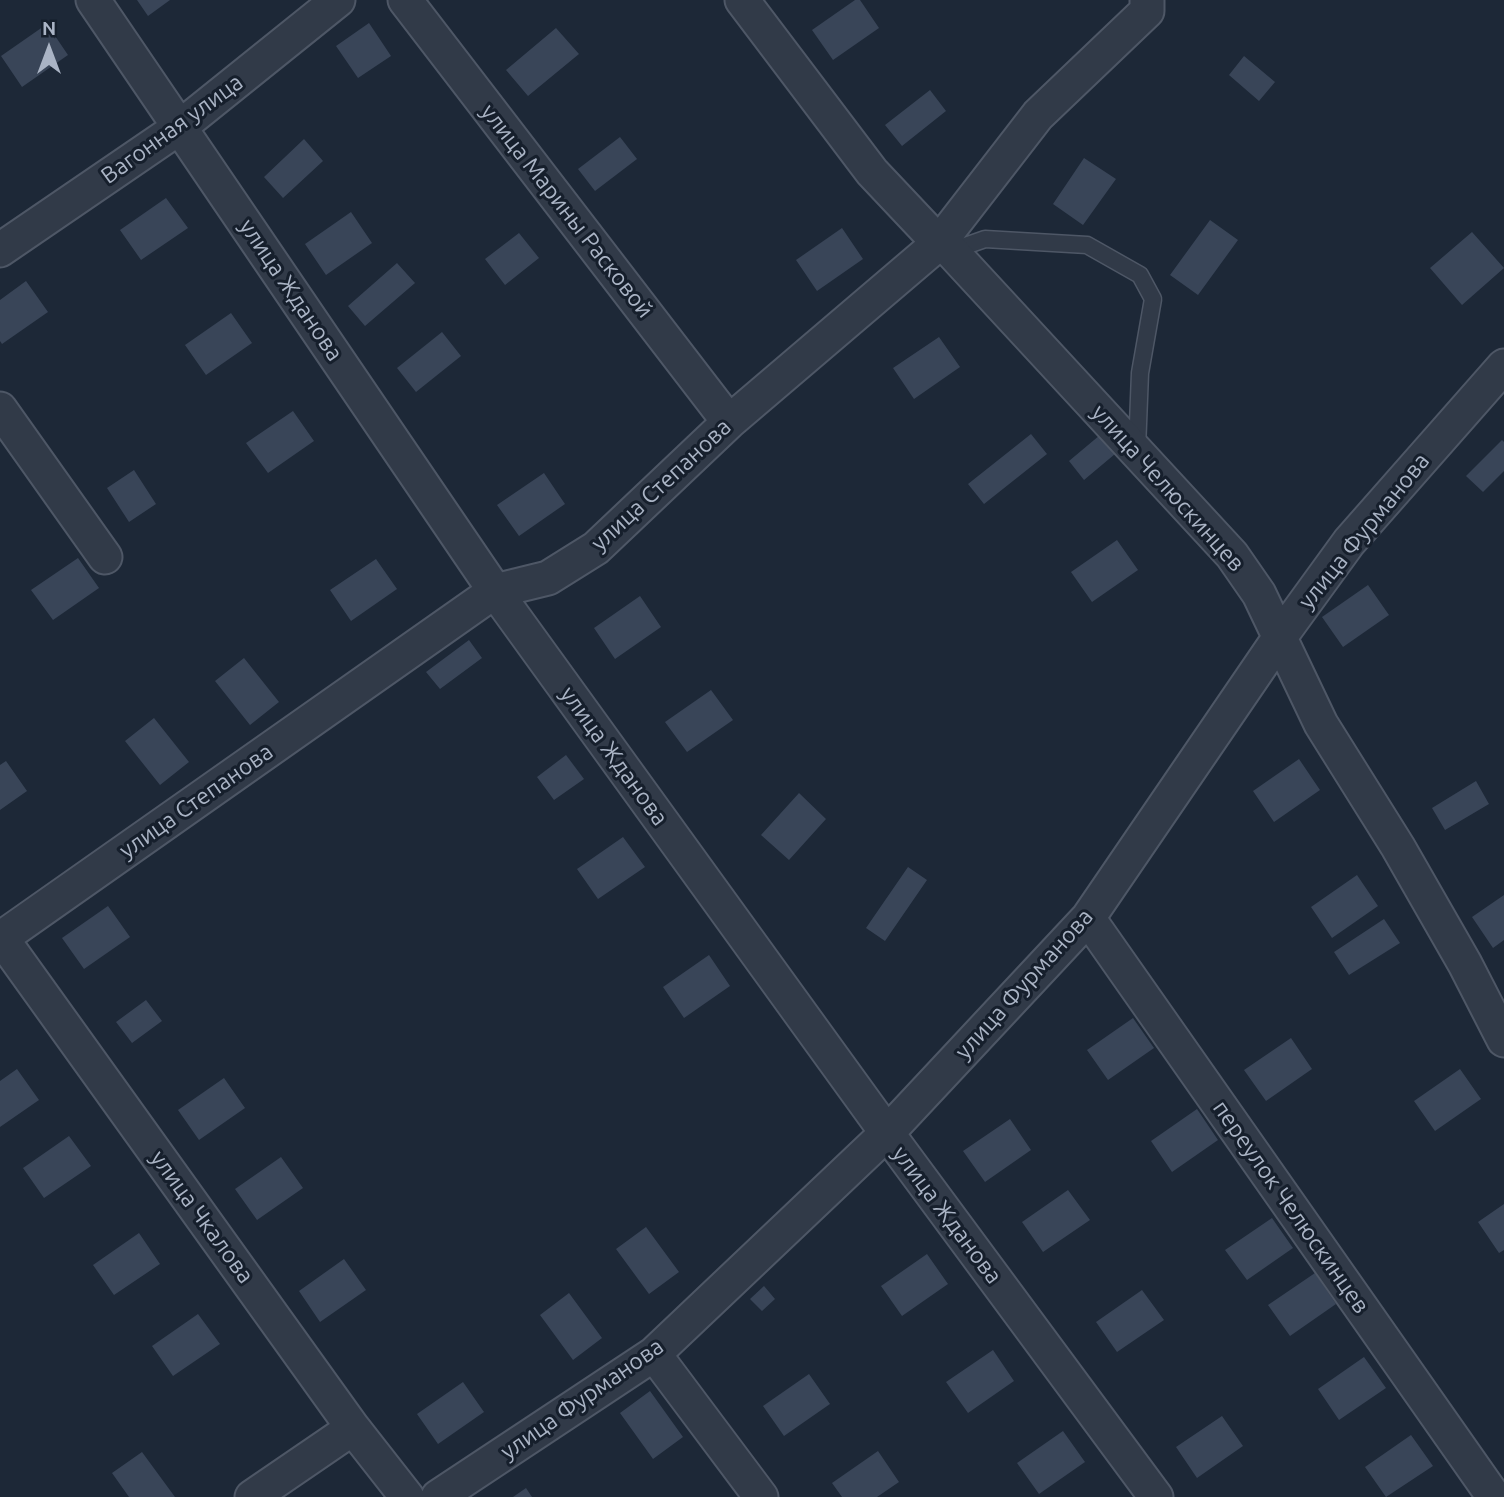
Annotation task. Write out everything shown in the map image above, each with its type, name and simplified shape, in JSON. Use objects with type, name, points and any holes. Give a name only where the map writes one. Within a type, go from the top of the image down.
[{"type":"street","name":"улица Жданова","points":[[93,0],[495,592],[887,1133],[1156,1497]]},
{"type":"street","name":"Вагонная улица","points":[[0,250],[180,127],[338,0]]},
{"type":"street","name":"улица Марины Расковой","points":[[405,0],[729,422]]},
{"type":"street","name":"улица Челюскинцев","points":[[742,0],[872,172],[1232,555],[1259,594],[1321,724],[1398,847],[1465,964],[1504,1040]]},
{"type":"street","name":"улица Степанова","points":[[0,937],[495,592],[548,578],[596,548],[729,422],[945,247],[1038,115],[1152,4]]},
{"type":"street","name":"улица Фурманова","points":[[438,1497],[654,1354],[887,1133],[1087,918],[1280,637],[1349,542],[1504,367]]},
{"type":"street","points":[[0,409],[105,557]]},
{"type":"street","name":"переулок Челюскинцев","points":[[1087,918],[1494,1497]]},
{"type":"street","name":"улица Чкалова","points":[[0,937],[353,1428],[407,1497]]},
{"type":"street","points":[[654,1354],[761,1497]]},
{"type":"street","points":[[252,1497],[353,1428]]},
{"type":"lane","points":[[945,247],[985,239],[1087,245],[1140,275],[1153,299],[1140,373],[1137,452]]},
{"type":"building","points":[[137,0],[170,0],[148,16]]},
{"type":"building","points":[[855,0],[860,0],[879,28],[833,60],[812,30]]},
{"type":"building","points":[[369,23],[391,56],[358,78],[336,46]]},
{"type":"building","points":[[47,24],[68,55],[22,87],[1,56]]},
{"type":"building","points":[[556,28],[579,54],[528,96],[506,70]]},
{"type":"building","points":[[1244,56],[1275,82],[1259,101],[1229,75]]},
{"type":"building","points":[[930,90],[946,111],[902,146],[885,125]]},
{"type":"building","points":[[620,137],[637,159],[595,191],[578,169]]},
{"type":"building","points":[[304,139],[323,161],[283,198],[264,177]]},
{"type":"building","points":[[1084,158],[1116,179],[1083,225],[1053,204]]},
{"type":"building","points":[[166,198],[188,228],[141,260],[120,230]]},
{"type":"building","points":[[351,212],[372,243],[326,275],[305,244]]},
{"type":"building","points":[[1210,220],[1238,240],[1198,295],[1170,275]]},
{"type":"building","points":[[842,228],[863,259],[817,291],[796,260]]},
{"type":"building","points":[[1472,232],[1504,268],[1462,305],[1430,268]]},
{"type":"building","points":[[519,233],[539,258],[505,285],[485,259]]},
{"type":"building","points":[[397,263],[415,283],[365,326],[348,306]]},
{"type":"building","points":[[26,281],[48,312],[2,344],[0,300]]},
{"type":"building","points":[[231,313],[252,343],[206,375],[185,345]]},
{"type":"building","points":[[442,332],[461,356],[416,392],[397,368]]},
{"type":"building","points":[[939,337],[960,367],[914,399],[893,368]]},
{"type":"building","points":[[293,411],[314,441],[268,473],[246,443]]},
{"type":"building","points":[[1031,434],[1047,454],[984,504],[968,484]]},
{"type":"building","points":[[1100,435],[1115,454],[1084,480],[1069,461]]},
{"type":"building","points":[[1502,440],[1504,471],[1483,492],[1466,476]]},
{"type":"building","points":[[134,470],[156,504],[129,522],[107,488]]},
{"type":"building","points":[[544,473],[565,504],[519,536],[497,505]]},
{"type":"building","points":[[1117,540],[1138,570],[1092,602],[1071,572]]},
{"type":"building","points":[[78,558],[99,588],[53,620],[31,590]]},
{"type":"building","points":[[376,559],[397,589],[351,621],[330,590]]},
{"type":"building","points":[[1368,585],[1389,615],[1343,647],[1322,617]]},
{"type":"building","points":[[640,596],[661,627],[615,659],[594,628]]},
{"type":"building","points":[[469,640],[482,658],[440,689],[426,672]]},
{"type":"building","points":[[244,658],[279,702],[250,725],[215,681]]},
{"type":"building","points":[[711,690],[733,720],[687,752],[665,722]]},
{"type":"building","points":[[154,718],[189,762],[160,785],[125,741]]},
{"type":"building","points":[[566,755],[584,779],[554,800],[537,777]]},
{"type":"building","points":[[1299,759],[1320,790],[1274,822],[1253,791]]},
{"type":"building","points":[[6,761],[27,791],[0,810],[0,765]]},
{"type":"building","points":[[1476,781],[1489,804],[1445,830],[1432,808]]},
{"type":"building","points":[[799,793],[826,819],[789,860],[761,835]]},
{"type":"building","points":[[623,837],[645,867],[598,899],[577,869]]},
{"type":"building","points":[[908,867],[927,880],[885,941],[866,928]]},
{"type":"building","points":[[1357,875],[1378,906],[1332,938],[1311,907]]},
{"type":"building","points":[[1504,895],[1504,940],[1493,948],[1472,917]]},
{"type":"building","points":[[108,906],[130,937],[84,969],[62,938]]},
{"type":"building","points":[[1384,919],[1400,943],[1349,975],[1334,952]]},
{"type":"building","points":[[709,955],[730,986],[684,1018],[663,987]]},
{"type":"building","points":[[146,1000],[162,1021],[132,1043],[116,1022]]},
{"type":"building","points":[[1133,1018],[1154,1048],[1108,1080],[1087,1050]]},
{"type":"building","points":[[1291,1038],[1312,1069],[1266,1101],[1244,1070]]},
{"type":"building","points":[[17,1069],[39,1100],[0,1127],[0,1081]]},
{"type":"building","points":[[1460,1069],[1481,1099],[1435,1131],[1414,1101]]},
{"type":"building","points":[[224,1078],[245,1108],[199,1140],[178,1110]]},
{"type":"building","points":[[1197,1109],[1218,1140],[1172,1172],[1151,1141]]},
{"type":"building","points":[[1010,1119],[1031,1150],[985,1182],[963,1151]]},
{"type":"building","points":[[69,1136],[91,1166],[44,1198],[23,1168]]},
{"type":"building","points":[[281,1157],[303,1188],[257,1220],[235,1189]]},
{"type":"building","points":[[1068,1190],[1090,1220],[1043,1252],[1022,1222]]},
{"type":"building","points":[[1504,1204],[1504,1250],[1499,1253],[1478,1222]]},
{"type":"building","points":[[1272,1218],[1293,1248],[1247,1280],[1225,1250]]},
{"type":"building","points":[[646,1227],[679,1272],[649,1294],[616,1249]]},
{"type":"building","points":[[139,1233],[160,1264],[114,1295],[93,1265]]},
{"type":"building","points":[[927,1254],[948,1284],[902,1316],[881,1286]]},
{"type":"building","points":[[344,1259],[366,1290],[320,1322],[299,1291]]},
{"type":"building","points":[[1315,1273],[1336,1304],[1290,1336],[1268,1305]]},
{"type":"building","points":[[764,1286],[775,1299],[762,1311],[750,1299]]},
{"type":"building","points":[[1142,1290],[1164,1320],[1117,1352],[1096,1322]]},
{"type":"building","points":[[569,1293],[602,1338],[573,1360],[540,1315]]},
{"type":"building","points":[[198,1314],[220,1344],[173,1376],[152,1346]]},
{"type":"building","points":[[993,1350],[1014,1381],[968,1413],[946,1382]]},
{"type":"building","points":[[1364,1357],[1386,1388],[1339,1420],[1318,1389]]},
{"type":"building","points":[[809,1374],[830,1404],[784,1436],[763,1406]]},
{"type":"building","points":[[463,1382],[484,1412],[438,1444],[417,1414]]},
{"type":"building","points":[[650,1391],[683,1437],[653,1459],[620,1413]]},
{"type":"building","points":[[1222,1416],[1243,1446],[1197,1478],[1176,1447]]},
{"type":"building","points":[[1063,1431],[1085,1462],[1039,1494],[1017,1463]]},
{"type":"building","points":[[1411,1435],[1433,1466],[1386,1497],[1365,1467]]},
{"type":"building","points":[[878,1451],[899,1482],[877,1497],[842,1497],[832,1483]]},
{"type":"building","points":[[142,1452],[175,1497],[129,1497],[112,1473]]},
{"type":"building","points":[[526,1488],[532,1497],[513,1497]]}]
